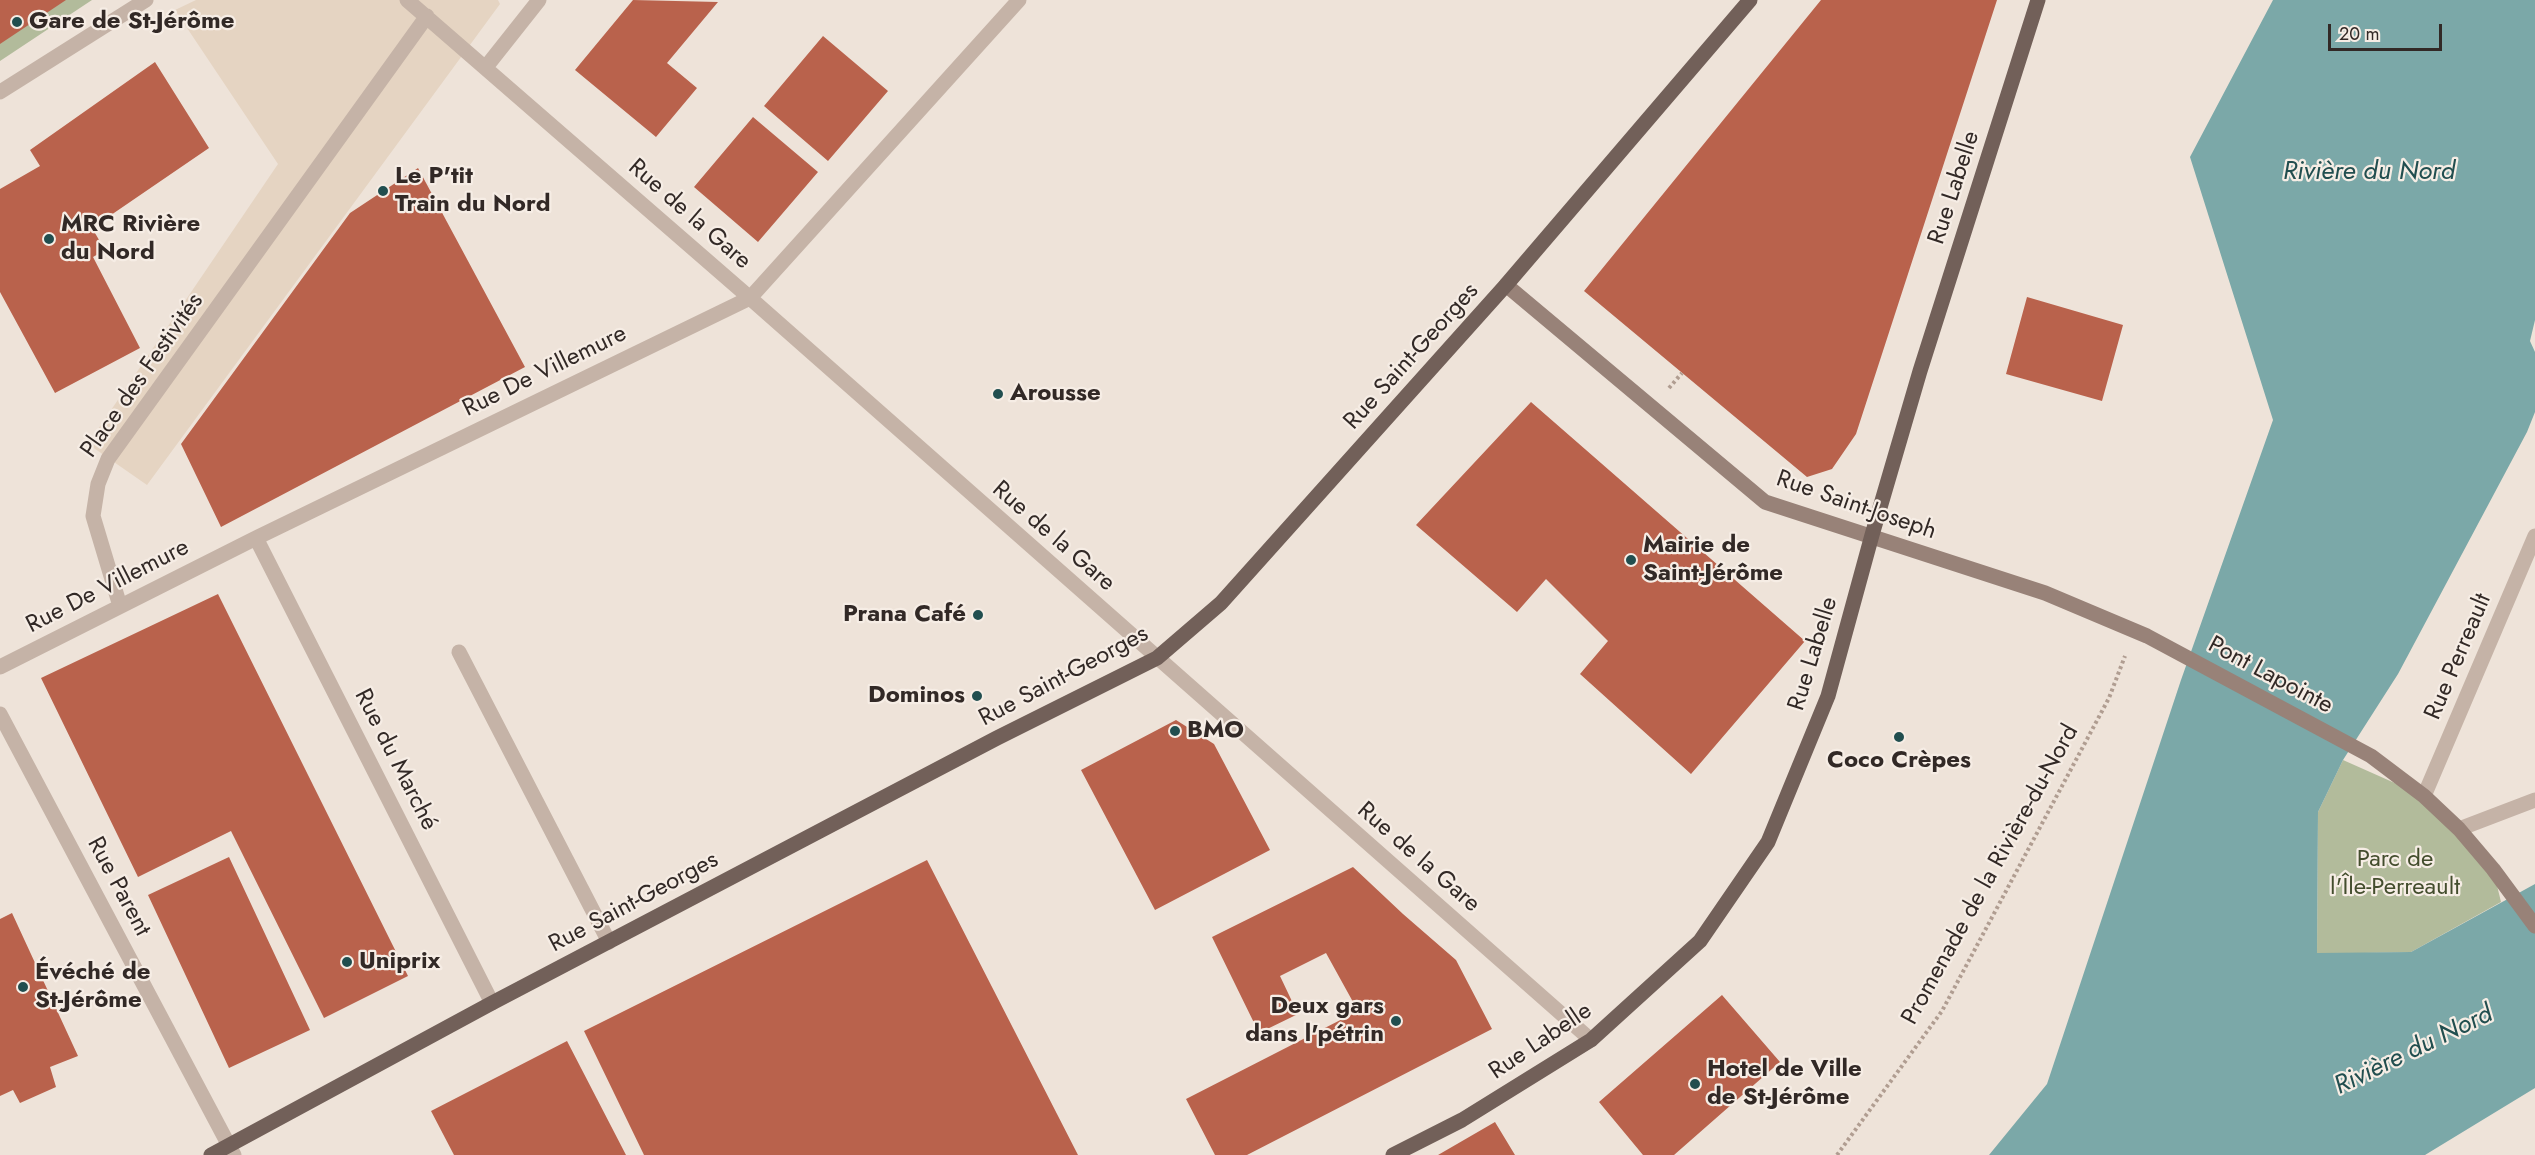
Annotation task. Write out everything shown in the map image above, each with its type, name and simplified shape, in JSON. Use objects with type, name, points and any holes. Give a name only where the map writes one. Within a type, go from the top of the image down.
[{"type":"main road","name":"Rue Saint-Georges","points":[[211,1155],[232,1150],[492,1003],[997,738],[1157,658],[1221,603],[1506,285],[1750,0]]},
{"type":"main road","name":"Rue Labelle","points":[[1393,1155],[1462,1120],[1591,1040],[1700,940],[1768,842],[1828,696],[1920,371],[2037,0]]},
{"type":"street","points":[[0,92],[146,0]]},
{"type":"street","name":"Rue de la Gare","points":[[407,0],[750,298],[1591,1040]]},
{"type":"street","points":[[486,67],[539,0]]},
{"type":"street","name":"Rue De Villemure","points":[[0,667],[256,537],[750,298],[1019,0]]},
{"type":"street","name":"Place des Festivités","points":[[120,606],[93,516],[98,484],[108,459],[428,16]]},
{"type":"street","name":"Rue Saint-Joseph","points":[[1506,285],[1765,502],[2045,593],[2141,634]]},
{"type":"street","name":"Rue Perreault","points":[[2424,796],[2535,536]]},
{"type":"street","name":"Rue du Marché","points":[[256,537],[492,1003]]},
{"type":"street","name":"Pont Lapointe","points":[[2141,634],[2371,756],[2424,796]]},
{"type":"street","points":[[459,652],[609,942]]},
{"type":"street","name":"Rue Parent","points":[[0,714],[232,1150]]},
{"type":"street","points":[[2424,796],[2459,829],[2493,869],[2535,926]]},
{"type":"street","points":[[2459,829],[2535,800]]},
{"type":"path","name":"Promenade de la Rivière-du-Nord","points":[[1836,1155],[1942,1011],[2141,634]]},
{"type":"green space","points":[[0,0],[92,0],[0,61]]},
{"type":"green space","name":"Parc de l'Île-Perreault","points":[[2343,760],[2424,796],[2493,869],[2501,902],[2411,952],[2317,954],[2318,812]]},
{"type":"shaded area","points":[[196,0],[498,0],[500,4],[147,485],[88,444],[278,164],[175,10]]},
{"type":"water","name":"Rivière du Nord","points":[[2273,0],[2535,0],[2535,320],[2530,341],[2535,352],[2535,412],[2527,432],[2398,674],[2343,760],[2318,812],[2317,953],[2411,952],[2535,884],[2535,1088],[2425,1155],[1989,1155],[2047,1084],[2181,680],[2273,420],[2190,157]]},
{"type":"building","name":"Gare de St-Jérôme","points":[[0,0],[66,0],[0,44]]},
{"type":"building","points":[[633,0],[718,2],[667,63],[697,88],[656,137],[575,70]]},
{"type":"building","points":[[1821,0],[1997,0],[1856,434],[1832,469],[1807,477],[1584,291]]},
{"type":"building","points":[[823,36],[888,91],[828,161],[764,106]]},
{"type":"building","name":"MRC Rivière du Nord","points":[[155,62],[209,148],[92,228],[105,250],[93,257],[140,348],[55,393],[0,292],[0,189],[40,166],[30,150]]},
{"type":"building","points":[[753,117],[818,172],[758,242],[694,187]]},
{"type":"building","points":[[418,168],[525,367],[221,527],[181,444],[350,213]]},
{"type":"building","points":[[2027,297],[2123,325],[2102,401],[2006,374]]},
{"type":"building","points":[[1531,402],[1805,641],[1691,774],[1580,674],[1608,641],[1546,579],[1517,612],[1416,525]]},
{"type":"building","points":[[218,594],[408,976],[324,1018],[231,831],[138,877],[41,678]]},
{"type":"building","points":[[1176,720],[1214,744],[1270,850],[1155,910],[1081,770]]},
{"type":"building","points":[[229,857],[310,1030],[229,1068],[148,895]]},
{"type":"building","points":[[927,860],[1078,1155],[644,1155],[584,1031]]},
{"type":"building","points":[[1353,867],[1456,960],[1492,1029],[1247,1155],[1215,1155],[1186,1099],[1358,1011],[1326,953],[1280,976],[1298,1014],[1259,1033],[1212,937]]},
{"type":"building","name":"Évéché de St-Jérôme","points":[[12,913],[78,1056],[50,1067],[56,1087],[20,1103],[13,1090],[0,1096],[0,919]]},
{"type":"building","points":[[1722,995],[1780,1062],[1674,1155],[1643,1155],[1599,1102]]},
{"type":"building","points":[[567,1041],[626,1155],[454,1155],[431,1111]]},
{"type":"building","points":[[1495,1122],[1515,1155],[1438,1155]]},
{"type":"place","name":"Gare de St-Jérôme","points":[[17,22]]},
{"type":"place","name":"Le P'tit Train du Nord","points":[[383,191]]},
{"type":"place","name":"MRC Rivière du Nord","points":[[49,239]]},
{"type":"place","name":"Arousse","points":[[998,394]]},
{"type":"place","name":"Mairie de Saint-Jérôme","points":[[1631,560]]},
{"type":"place","name":"Prana Café","points":[[978,615]]},
{"type":"place","name":"Dominos","points":[[977,696]]},
{"type":"place","name":"BMO","points":[[1175,731]]},
{"type":"place","name":"Coco Crèpes","points":[[1899,737]]},
{"type":"place","name":"Uniprix","points":[[347,962]]},
{"type":"place","name":"Évéché de St-Jérôme","points":[[23,987]]},
{"type":"place","name":"Deux gars dans l'pétrin","points":[[1396,1021]]},
{"type":"place","name":"Hotel de Ville de St-Jérôme","points":[[1695,1084]]}]
